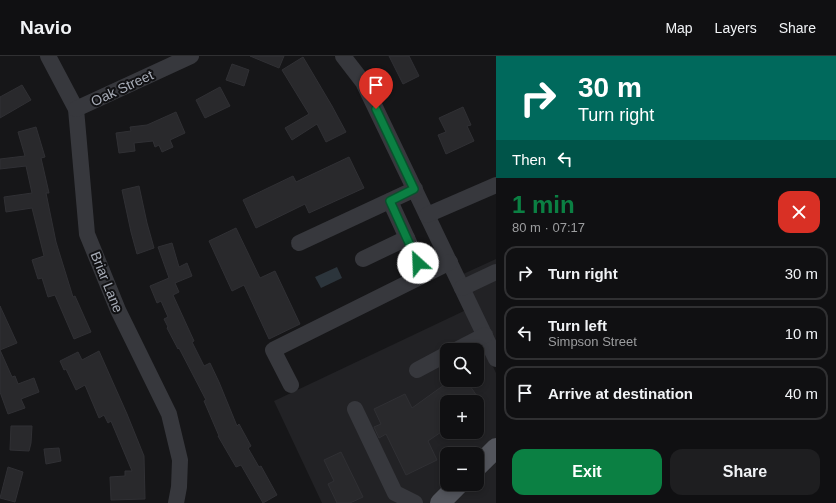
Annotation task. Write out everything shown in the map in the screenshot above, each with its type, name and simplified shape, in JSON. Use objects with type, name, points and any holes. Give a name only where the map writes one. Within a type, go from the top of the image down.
[{"type":"main road","points":[[484,460],[496,448]]},
{"type":"main road","points":[[440,503],[452,491]]},
{"type":"street","name":"Briar Lane","points":[[48,56],[76,110],[87,234],[118,310],[169,414],[180,460],[179,487],[176,503]]},
{"type":"street","name":"Oak Street","points":[[76,110],[191,56]]},
{"type":"street","points":[[344,56],[363,82],[496,359]]},
{"type":"street","points":[[427,214],[496,185]]},
{"type":"street","points":[[299,243],[414,189]]},
{"type":"street","points":[[390,201],[424,275]]},
{"type":"street","points":[[363,259],[407,238]]},
{"type":"street","points":[[291,385],[273,350],[450,262]]},
{"type":"street","points":[[462,288],[496,272]]},
{"type":"street","points":[[470,343],[485,335]]},
{"type":"street","points":[[417,370],[440,358]]},
{"type":"street","points":[[355,409],[395,492],[405,496],[415,503]]},
{"type":"shaded area","points":[[496,259],[496,348],[461,275]]},
{"type":"shaded area","points":[[337,267],[342,278],[321,288],[315,277]]},
{"type":"shaded area","points":[[466,310],[482,343],[440,343],[440,387],[484,387],[484,348],[496,373],[496,440],[484,449],[484,447],[440,447],[441,491],[431,503],[322,503],[274,401]]},
{"type":"shaded area","points":[[496,457],[496,503],[449,503],[461,491],[484,491],[484,469]]},
{"type":"building","points":[[250,56],[284,56],[279,68]]},
{"type":"building","points":[[389,56],[409,56],[419,76],[403,84]]},
{"type":"building","points":[[303,57],[346,132],[326,142],[317,124],[292,140],[285,128],[309,114],[282,70]]},
{"type":"building","points":[[232,64],[249,70],[244,86],[226,80]]},
{"type":"building","points":[[22,85],[31,100],[0,118],[0,97]]},
{"type":"building","points":[[220,87],[230,106],[205,118],[196,100]]},
{"type":"building","points":[[463,107],[471,125],[467,126],[474,141],[446,154],[438,135],[446,132],[439,118]]},
{"type":"building","points":[[176,112],[185,133],[170,140],[173,147],[162,152],[159,145],[155,147],[153,141],[134,143],[135,151],[119,153],[116,133],[131,131],[130,127],[147,125]]},
{"type":"building","points":[[36,127],[45,157],[41,158],[49,193],[46,193],[56,242],[73,297],[75,296],[91,332],[74,339],[55,295],[48,297],[42,278],[38,279],[32,260],[44,256],[32,208],[6,212],[4,197],[32,193],[26,166],[0,169],[0,159],[25,156],[18,132]]},
{"type":"building","points":[[349,157],[364,188],[309,213],[305,204],[256,228],[243,200],[293,176],[296,182]]},
{"type":"building","points":[[139,186],[154,248],[137,254],[122,190]]},
{"type":"building","points":[[236,228],[260,278],[275,271],[300,324],[269,339],[244,285],[232,291],[209,241]]},
{"type":"building","points":[[172,243],[179,267],[187,263],[192,276],[175,283],[179,292],[173,295],[194,341],[192,342],[204,366],[210,363],[237,426],[239,424],[251,446],[248,448],[259,467],[261,466],[277,495],[263,503],[241,465],[236,467],[218,436],[204,401],[206,400],[167,328],[168,327],[164,319],[168,317],[161,301],[157,303],[150,286],[169,278],[158,247]]},
{"type":"building","points":[[0,306],[17,343],[0,350]]},
{"type":"building","points":[[0,350],[12,377],[15,376],[18,384],[34,378],[39,392],[21,399],[25,408],[8,414],[0,392]]},
{"type":"building","points":[[99,351],[144,456],[145,499],[111,500],[110,477],[125,476],[125,471],[132,471],[111,421],[108,423],[104,415],[99,418],[85,385],[76,390],[66,369],[64,370],[60,361],[78,352],[82,360]]},
{"type":"building","points":[[441,387],[471,387],[476,395],[440,395],[440,433],[428,441],[437,460],[406,475],[386,434],[379,438],[374,427],[381,424],[374,409],[405,394],[412,408]]},
{"type":"building","points":[[11,426],[32,426],[29,451],[10,450]]},
{"type":"building","points":[[59,448],[61,461],[46,464],[44,449]]},
{"type":"building","points":[[341,452],[363,497],[350,503],[337,503],[328,484],[334,481],[324,460]]},
{"type":"building","points":[[8,467],[23,472],[15,502],[0,498]]},
{"type":"route","points":[[376,109],[414,189],[390,201],[418,263]]}]
